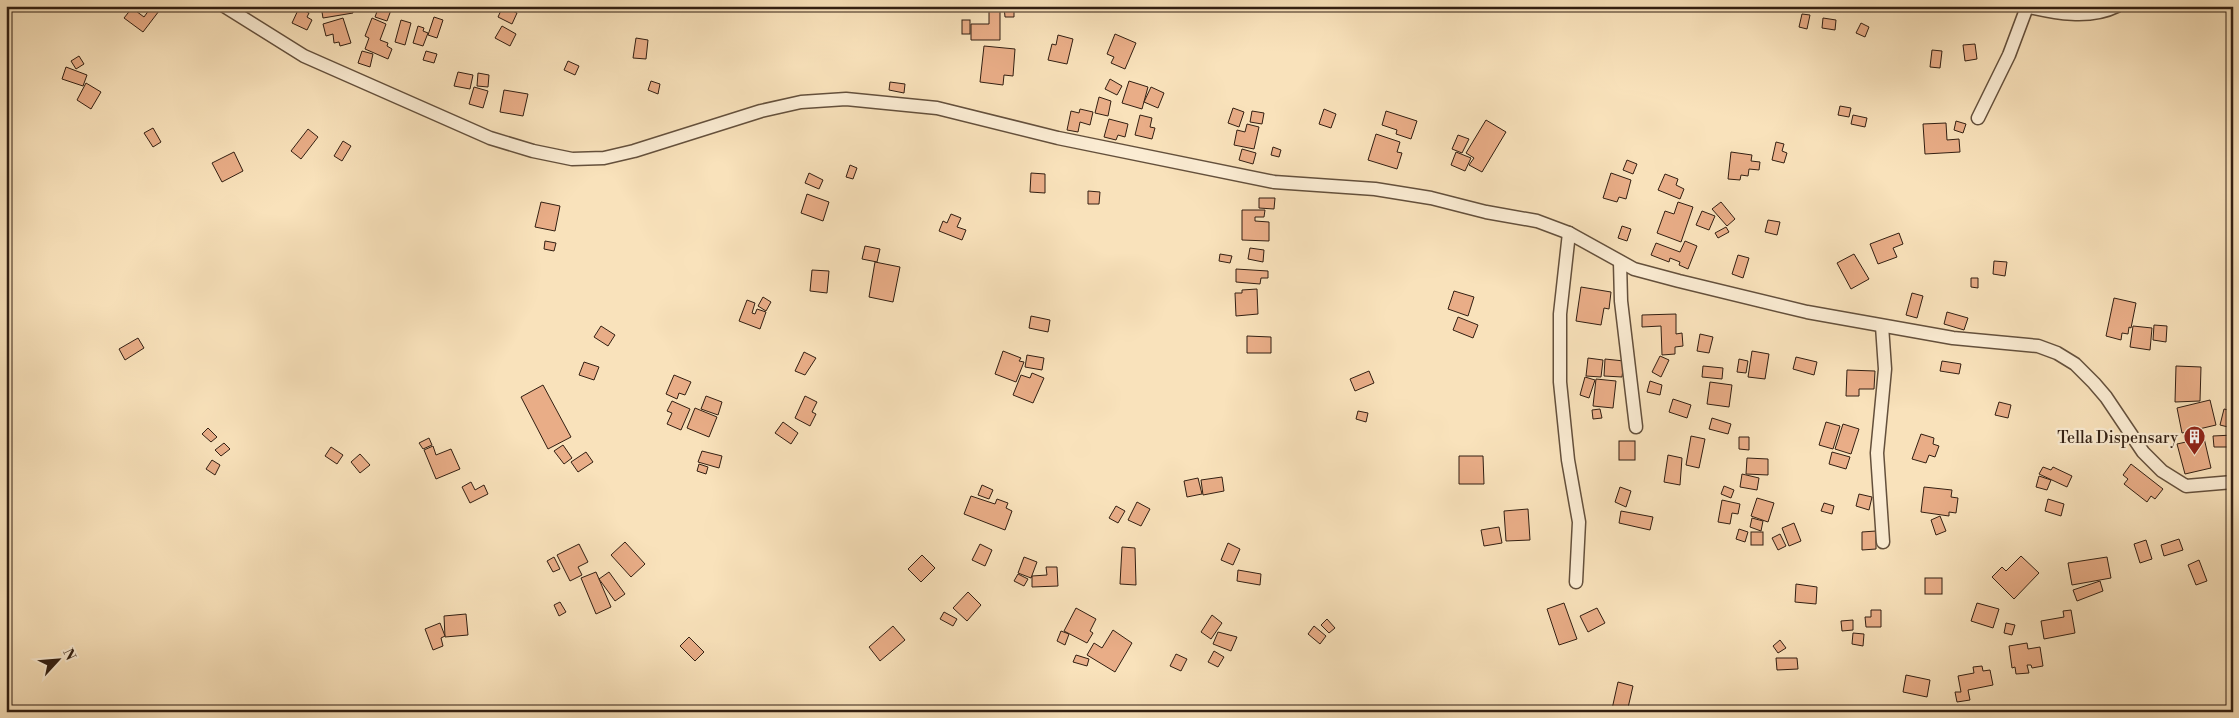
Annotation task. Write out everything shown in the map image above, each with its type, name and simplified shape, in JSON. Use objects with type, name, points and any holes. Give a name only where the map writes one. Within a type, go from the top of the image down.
[{"type":"street","points":[[224,6],[304,56],[490,138],[533,151],[572,159],[604,158],[626,153],[761,111],[801,102],[846,98],[937,108],[1058,138],[1274,182],[1375,189],[1431,198],[1486,212],[1537,221],[1569,233],[1634,269],[1696,285],[1807,312],[1953,338],[2038,346],[2057,353],[2075,364],[2094,383],[2106,397],[2143,452],[2162,471],[2186,486],[2233,482]]},
{"type":"street","points":[[1978,118],[2008,55],[2026,6],[2087,15],[2105,12],[2117,6]]},
{"type":"street","points":[[1569,233],[1560,314],[1560,382],[1568,460],[1579,522],[1576,582]]},
{"type":"street","points":[[1620,262],[1621,301],[1636,427]]},
{"type":"street","points":[[1882,326],[1885,368],[1877,453],[1883,542]]},
{"type":"building","points":[[152,6],[159,11],[143,32],[124,18],[132,8],[144,17]]},
{"type":"building","points":[[321,6],[352,6],[353,13],[323,18]]},
{"type":"building","points":[[379,6],[391,10],[387,21],[375,17]]},
{"type":"building","points":[[503,6],[517,13],[512,24],[498,17]]},
{"type":"building","points":[[1004,6],[1014,6],[1014,17],[1005,17]]},
{"type":"building","points":[[299,8],[309,13],[307,17],[312,20],[307,30],[292,23]]},
{"type":"building","points":[[989,11],[1000,11],[1000,40],[971,40],[971,24],[989,24]]},
{"type":"building","points":[[1802,14],[1810,15],[1807,29],[1799,27]]},
{"type":"building","points":[[434,17],[443,20],[437,38],[428,35]]},
{"type":"building","points":[[343,18],[351,43],[340,46],[339,42],[334,43],[333,34],[326,36],[323,24]]},
{"type":"building","points":[[372,18],[386,24],[380,40],[388,43],[387,46],[392,49],[388,59],[365,49],[369,38],[365,36]]},
{"type":"building","points":[[1823,18],[1836,20],[1835,30],[1822,28]]},
{"type":"building","points":[[401,20],[411,23],[405,45],[395,42]]},
{"type":"building","points":[[962,20],[970,20],[970,34],[962,34]]},
{"type":"building","points":[[1861,23],[1869,27],[1865,37],[1856,33]]},
{"type":"building","points":[[418,26],[424,28],[423,31],[428,33],[423,46],[413,43]]},
{"type":"building","points":[[502,26],[516,34],[510,46],[495,38]]},
{"type":"building","points":[[1115,34],[1136,43],[1125,69],[1111,63],[1114,57],[1107,54]]},
{"type":"building","points":[[1058,35],[1073,39],[1067,64],[1048,60],[1052,44],[1056,45]]},
{"type":"building","points":[[636,38],[648,40],[646,59],[633,58]]},
{"type":"building","points":[[1975,44],[1977,59],[1965,61],[1963,45]]},
{"type":"building","points":[[984,46],[1015,49],[1013,76],[1004,75],[1003,85],[980,82]]},
{"type":"building","points":[[1932,50],[1942,51],[1940,68],[1930,67]]},
{"type":"building","points":[[362,51],[373,54],[370,67],[358,63]]},
{"type":"building","points":[[426,51],[437,54],[434,63],[423,60]]},
{"type":"building","points":[[79,56],[84,64],[76,69],[71,61]]},
{"type":"building","points":[[568,61],[579,66],[575,75],[564,70]]},
{"type":"building","points":[[66,67],[87,75],[83,86],[62,79]]},
{"type":"building","points":[[458,72],[473,75],[470,89],[454,86]]},
{"type":"building","points":[[478,73],[489,75],[488,87],[477,86]]},
{"type":"building","points":[[1110,79],[1122,86],[1117,95],[1105,89]]},
{"type":"building","points":[[651,81],[660,84],[658,94],[648,90]]},
{"type":"building","points":[[1129,81],[1148,87],[1142,109],[1122,103]]},
{"type":"building","points":[[890,82],[905,84],[904,93],[889,90]]},
{"type":"building","points":[[86,83],[101,92],[91,109],[77,100]]},
{"type":"building","points":[[474,87],[488,91],[483,108],[469,104]]},
{"type":"building","points":[[1151,87],[1164,93],[1158,108],[1144,102]]},
{"type":"building","points":[[504,90],[528,94],[523,116],[500,112]]},
{"type":"building","points":[[1099,97],[1111,101],[1108,116],[1095,113]]},
{"type":"building","points":[[1840,106],[1851,108],[1849,117],[1838,115]]},
{"type":"building","points":[[1233,108],[1244,112],[1239,127],[1228,123]]},
{"type":"building","points":[[1080,109],[1093,112],[1090,125],[1080,122],[1078,132],[1067,130],[1071,111],[1079,113]]},
{"type":"building","points":[[1324,109],[1336,114],[1331,128],[1319,124]]},
{"type":"building","points":[[1252,111],[1264,113],[1262,124],[1250,122]]},
{"type":"building","points":[[1386,111],[1417,121],[1411,139],[1396,134],[1397,130],[1382,125]]},
{"type":"building","points":[[1140,115],[1152,118],[1150,127],[1155,128],[1152,139],[1135,135]]},
{"type":"building","points":[[1853,115],[1867,118],[1865,127],[1851,124]]},
{"type":"building","points":[[1109,119],[1128,124],[1125,137],[1118,135],[1116,140],[1104,137]]},
{"type":"building","points":[[1486,120],[1506,132],[1482,172],[1469,165],[1474,158],[1466,153]]},
{"type":"building","points":[[1956,121],[1966,124],[1963,133],[1954,130]]},
{"type":"building","points":[[1946,123],[1947,140],[1959,139],[1960,152],[1925,154],[1923,124]]},
{"type":"building","points":[[1247,124],[1259,127],[1254,149],[1234,145],[1237,130],[1245,132]]},
{"type":"building","points":[[153,128],[161,142],[153,147],[144,133]]},
{"type":"building","points":[[308,129],[318,137],[301,159],[291,151]]},
{"type":"building","points":[[1376,134],[1400,142],[1397,152],[1402,153],[1397,169],[1368,160]]},
{"type":"building","points":[[1458,135],[1469,139],[1462,153],[1452,149]]},
{"type":"building","points":[[343,141],[351,146],[342,161],[334,156]]},
{"type":"building","points":[[1776,142],[1784,144],[1782,151],[1787,153],[1784,163],[1772,160]]},
{"type":"building","points":[[1273,147],[1281,150],[1279,157],[1271,155]]},
{"type":"building","points":[[1242,149],[1256,153],[1253,164],[1239,160]]},
{"type":"building","points":[[234,152],[243,171],[222,182],[212,163]]},
{"type":"building","points":[[1456,152],[1471,158],[1465,171],[1451,165]]},
{"type":"building","points":[[1731,152],[1752,155],[1751,161],[1760,162],[1759,170],[1749,169],[1748,176],[1741,175],[1740,180],[1728,179]]},
{"type":"building","points":[[1627,160],[1637,164],[1633,174],[1623,170]]},
{"type":"building","points":[[850,165],[857,168],[853,179],[846,177]]},
{"type":"building","points":[[809,173],[823,180],[819,189],[805,183]]},
{"type":"building","points":[[1031,173],[1045,174],[1045,193],[1030,192]]},
{"type":"building","points":[[1611,173],[1631,180],[1626,199],[1619,197],[1617,202],[1603,198]]},
{"type":"building","points":[[1665,174],[1678,179],[1676,185],[1684,189],[1680,199],[1658,190]]},
{"type":"building","points":[[1088,191],[1100,192],[1099,204],[1088,204]]},
{"type":"building","points":[[807,194],[829,202],[823,221],[801,213]]},
{"type":"building","points":[[1259,198],[1275,198],[1274,209],[1259,208]]},
{"type":"building","points":[[541,202],[560,206],[555,231],[535,227]]},
{"type":"building","points":[[1678,202],[1693,207],[1681,242],[1657,233],[1665,211],[1674,214]]},
{"type":"building","points":[[1721,202],[1735,219],[1727,226],[1712,209]]},
{"type":"building","points":[[1242,210],[1265,210],[1264,217],[1255,217],[1255,221],[1269,222],[1269,241],[1242,240]]},
{"type":"building","points":[[1702,211],[1715,216],[1709,230],[1696,225]]},
{"type":"building","points":[[951,214],[961,218],[957,227],[966,230],[962,240],[939,231],[943,221],[947,223]]},
{"type":"building","points":[[1768,220],[1780,222],[1777,235],[1765,232]]},
{"type":"building","points":[[1622,226],[1631,229],[1627,241],[1618,238]]},
{"type":"building","points":[[1726,227],[1729,232],[1718,238],[1715,233]]},
{"type":"building","points":[[1899,233],[1903,244],[1893,248],[1897,257],[1878,264],[1870,244]]},
{"type":"building","points":[[545,241],[556,243],[554,251],[544,249]]},
{"type":"building","points":[[1685,241],[1697,246],[1688,269],[1679,265],[1680,262],[1670,258],[1669,262],[1651,255],[1656,243],[1680,252]]},
{"type":"building","points":[[865,246],[880,249],[877,262],[862,259]]},
{"type":"building","points":[[1250,248],[1264,250],[1263,262],[1248,259]]},
{"type":"building","points":[[1220,254],[1232,256],[1230,263],[1219,261]]},
{"type":"building","points":[[1854,254],[1869,279],[1851,289],[1837,263]]},
{"type":"building","points":[[1738,255],[1749,258],[1743,278],[1732,274]]},
{"type":"building","points":[[1994,261],[2007,262],[2005,276],[1993,274]]},
{"type":"building","points":[[875,262],[900,267],[893,302],[869,297]]},
{"type":"building","points":[[1236,269],[1268,271],[1268,278],[1261,278],[1260,284],[1236,282]]},
{"type":"building","points":[[812,270],[829,271],[827,293],[810,291]]},
{"type":"building","points":[[1971,278],[1978,278],[1978,288],[1971,287]]},
{"type":"building","points":[[1581,287],[1611,292],[1609,309],[1604,308],[1601,325],[1576,321]]},
{"type":"building","points":[[1257,289],[1258,314],[1236,316],[1235,293],[1242,293],[1242,290]]},
{"type":"building","points":[[1454,291],[1474,297],[1468,316],[1448,309]]},
{"type":"building","points":[[1912,293],[1923,296],[1917,318],[1906,315]]},
{"type":"building","points":[[763,297],[771,302],[766,311],[758,306]]},
{"type":"building","points":[[2114,298],[2136,303],[2131,328],[2129,327],[2128,334],[2122,333],[2121,340],[2106,336]]},
{"type":"building","points":[[747,300],[755,303],[752,313],[755,314],[757,309],[766,312],[760,329],[739,321]]},
{"type":"building","points":[[1947,312],[1968,318],[1964,330],[1944,324]]},
{"type":"building","points":[[1676,314],[1676,334],[1682,333],[1683,346],[1675,347],[1675,354],[1662,355],[1661,326],[1642,327],[1642,315]]},
{"type":"building","points":[[1031,316],[1050,320],[1048,332],[1029,328]]},
{"type":"building","points":[[1458,317],[1478,325],[1473,338],[1453,330]]},
{"type":"building","points":[[2154,325],[2167,326],[2166,342],[2153,340]]},
{"type":"building","points":[[601,326],[615,335],[608,346],[594,337]]},
{"type":"building","points":[[2133,326],[2152,328],[2150,350],[2130,347]]},
{"type":"building","points":[[1700,334],[1713,337],[1709,353],[1697,351]]},
{"type":"building","points":[[1247,336],[1271,337],[1271,353],[1247,353]]},
{"type":"building","points":[[138,338],[144,348],[125,360],[119,349]]},
{"type":"building","points":[[1003,351],[1021,358],[1019,361],[1024,362],[1016,382],[995,374]]},
{"type":"building","points":[[1752,351],[1769,354],[1765,379],[1748,377]]},
{"type":"building","points":[[804,352],[816,358],[805,375],[795,371]]},
{"type":"building","points":[[1027,355],[1044,358],[1042,370],[1025,367]]},
{"type":"building","points":[[1660,356],[1669,360],[1661,377],[1652,372]]},
{"type":"building","points":[[1796,357],[1817,362],[1814,375],[1793,369]]},
{"type":"building","points":[[1588,358],[1603,360],[1601,377],[1586,376]]},
{"type":"building","points":[[1605,359],[1624,361],[1622,377],[1604,376]]},
{"type":"building","points":[[1739,359],[1748,361],[1746,373],[1737,372]]},
{"type":"building","points":[[1942,361],[1961,364],[1959,374],[1940,371]]},
{"type":"building","points":[[584,362],[599,367],[594,380],[579,375]]},
{"type":"building","points":[[1703,366],[1723,368],[1722,379],[1702,377]]},
{"type":"building","points":[[2176,366],[2201,367],[2200,401],[2175,402]]},
{"type":"building","points":[[1847,370],[1875,371],[1874,389],[1859,389],[1859,396],[1846,396]]},
{"type":"building","points":[[1369,371],[1374,383],[1355,391],[1350,379]]},
{"type":"building","points":[[1032,373],[1044,378],[1033,403],[1013,395],[1021,375],[1030,378]]},
{"type":"building","points":[[674,375],[691,382],[685,395],[679,393],[677,399],[666,394]]},
{"type":"building","points":[[1585,377],[1595,380],[1589,398],[1580,395]]},
{"type":"building","points":[[1596,379],[1616,381],[1613,408],[1593,406]]},
{"type":"building","points":[[1650,381],[1662,385],[1660,395],[1647,392]]},
{"type":"building","points":[[1710,382],[1732,385],[1729,407],[1707,404]]},
{"type":"building","points":[[543,385],[571,437],[548,449],[521,397]]},
{"type":"building","points":[[706,396],[722,402],[718,415],[701,409]]},
{"type":"building","points":[[805,396],[817,402],[812,412],[816,414],[810,426],[795,418]]},
{"type":"building","points":[[1673,399],[1691,405],[1687,418],[1669,412]]},
{"type":"building","points":[[2210,400],[2216,425],[2182,433],[2177,408]]},
{"type":"building","points":[[672,401],[690,409],[681,430],[667,424],[672,413],[667,411]]},
{"type":"building","points":[[1999,402],[2011,405],[2008,418],[1995,415]]},
{"type":"building","points":[[695,408],[717,417],[709,437],[687,428]]},
{"type":"building","points":[[1600,409],[1602,418],[1593,419],[1592,410]]},
{"type":"building","points":[[2224,409],[2233,411],[2232,428],[2220,425]]},
{"type":"building","points":[[1358,411],[1368,413],[1366,422],[1356,419]]},
{"type":"building","points":[[1712,418],[1731,424],[1728,434],[1709,429]]},
{"type":"building","points":[[783,422],[798,433],[791,444],[775,433]]},
{"type":"building","points":[[1826,422],[1840,426],[1833,449],[1819,445]]},
{"type":"building","points":[[1843,424],[1859,429],[1851,454],[1835,449]]},
{"type":"building","points":[[208,428],[217,437],[211,442],[202,434]]},
{"type":"building","points":[[1921,434],[1934,438],[1933,444],[1939,446],[1935,457],[1929,455],[1926,463],[1912,459]]},
{"type":"building","points":[[2233,435],[2233,447],[2214,447],[2213,436]]},
{"type":"building","points":[[1691,436],[1705,439],[1699,468],[1686,465]]},
{"type":"building","points":[[1739,437],[1749,437],[1749,450],[1739,449]]},
{"type":"building","points":[[429,438],[432,445],[423,449],[419,443]]},
{"type":"building","name":"Tella Dispensary","points":[[2204,438],[2211,468],[2185,474],[2177,444]]},
{"type":"building","points":[[1619,441],[1635,441],[1635,460],[1619,460]]},
{"type":"building","points":[[224,443],[230,449],[221,456],[215,450]]},
{"type":"building","points":[[563,445],[572,458],[564,464],[554,451]]},
{"type":"building","points":[[433,446],[436,455],[451,449],[460,469],[436,479],[424,450]]},
{"type":"building","points":[[331,447],[343,455],[337,464],[325,456]]},
{"type":"building","points":[[702,451],[722,456],[719,468],[698,462]]},
{"type":"building","points":[[586,452],[593,462],[578,472],[571,462]]},
{"type":"building","points":[[1832,452],[1850,457],[1846,469],[1829,464]]},
{"type":"building","points":[[360,454],[370,465],[360,473],[351,462]]},
{"type":"building","points":[[1668,455],[1682,458],[1680,485],[1664,482]]},
{"type":"building","points":[[1459,456],[1483,456],[1484,484],[1459,484]]},
{"type":"building","points":[[1747,458],[1768,459],[1768,475],[1746,474]]},
{"type":"building","points":[[212,460],[220,465],[215,475],[206,469]]},
{"type":"building","points":[[699,464],[708,467],[706,474],[697,471]]},
{"type":"building","points":[[2131,464],[2163,489],[2155,499],[2151,496],[2147,502],[2124,484],[2128,479],[2123,475]]},
{"type":"building","points":[[2043,467],[2051,470],[2053,467],[2072,476],[2067,487],[2039,474]]},
{"type":"building","points":[[1742,474],[1759,478],[1757,490],[1740,487]]},
{"type":"building","points":[[2039,476],[2051,480],[2047,490],[2036,487]]},
{"type":"building","points":[[1222,477],[1224,491],[1203,495],[1201,480]]},
{"type":"building","points":[[1198,478],[1202,494],[1187,497],[1184,481]]},
{"type":"building","points":[[471,482],[475,490],[484,485],[488,494],[470,503],[462,487]]},
{"type":"building","points":[[982,485],[993,490],[989,499],[978,495]]},
{"type":"building","points":[[1724,486],[1734,490],[1731,498],[1721,494]]},
{"type":"building","points":[[1620,487],[1631,491],[1626,507],[1615,502]]},
{"type":"building","points":[[1924,487],[1952,490],[1951,497],[1958,498],[1956,513],[1949,512],[1949,516],[1921,512]]},
{"type":"building","points":[[1859,494],[1872,497],[1869,510],[1856,506]]},
{"type":"building","points":[[971,496],[995,504],[997,499],[1008,503],[1006,508],[1012,511],[1005,530],[964,514]]},
{"type":"building","points":[[1757,498],[1774,503],[1768,522],[1751,516]]},
{"type":"building","points":[[2048,499],[2064,504],[2061,516],[2045,511]]},
{"type":"building","points":[[1722,500],[1740,504],[1738,514],[1732,513],[1730,524],[1718,522]]},
{"type":"building","points":[[1137,502],[1150,509],[1141,526],[1128,520]]},
{"type":"building","points":[[1824,503],[1834,506],[1832,514],[1821,511]]},
{"type":"building","points":[[1116,506],[1125,511],[1118,523],[1109,518]]},
{"type":"building","points":[[1528,509],[1530,540],[1506,541],[1504,511]]},
{"type":"building","points":[[1621,511],[1653,517],[1650,530],[1619,523]]},
{"type":"building","points":[[1940,516],[1946,531],[1936,535],[1931,520]]},
{"type":"building","points":[[1752,518],[1763,521],[1761,531],[1750,527]]},
{"type":"building","points":[[1794,523],[1801,541],[1789,546],[1782,528]]},
{"type":"building","points":[[1499,527],[1502,543],[1484,546],[1481,530]]},
{"type":"building","points":[[1739,529],[1748,532],[1745,542],[1736,539]]},
{"type":"building","points":[[1876,531],[1876,549],[1862,550],[1862,532]]},
{"type":"building","points":[[1751,532],[1763,532],[1763,545],[1751,545]]},
{"type":"building","points":[[1780,534],[1786,546],[1778,550],[1772,538]]},
{"type":"building","points":[[2179,539],[2183,550],[2164,556],[2161,545]]},
{"type":"building","points":[[2146,540],[2152,559],[2140,563],[2134,544]]},
{"type":"building","points":[[625,542],[645,564],[631,577],[611,555]]},
{"type":"building","points":[[1228,543],[1240,549],[1233,565],[1221,560]]},
{"type":"building","points":[[579,544],[588,562],[578,567],[582,575],[570,581],[557,555]]},
{"type":"building","points":[[980,544],[992,550],[985,566],[972,560]]},
{"type":"building","points":[[1122,547],[1135,548],[1136,585],[1120,584]]},
{"type":"building","points":[[922,555],[935,568],[921,582],[908,569]]},
{"type":"building","points":[[2021,556],[2039,573],[2014,599],[1992,577],[2002,567],[2006,571]]},
{"type":"building","points":[[554,557],[560,569],[553,572],[547,561]]},
{"type":"building","points":[[1024,557],[1037,562],[1031,578],[1018,573]]},
{"type":"building","points":[[2107,557],[2111,578],[2072,585],[2068,563]]},
{"type":"building","points":[[2199,560],[2207,581],[2196,585],[2188,565]]},
{"type":"building","points":[[1046,567],[1057,567],[1058,586],[1032,587],[1032,576],[1047,575]]},
{"type":"building","points":[[1238,570],[1261,574],[1260,585],[1237,581]]},
{"type":"building","points":[[596,572],[611,607],[596,614],[581,578]]},
{"type":"building","points":[[609,572],[625,594],[615,601],[599,579]]},
{"type":"building","points":[[1018,574],[1028,579],[1024,586],[1014,581]]},
{"type":"building","points":[[1925,578],[1942,578],[1942,594],[1925,594]]},
{"type":"building","points":[[2100,581],[2103,591],[2077,601],[2073,590]]},
{"type":"building","points":[[1796,584],[1817,587],[1816,604],[1795,602]]},
{"type":"building","points":[[968,592],[981,605],[967,621],[953,608]]},
{"type":"building","points":[[560,602],[566,612],[559,616],[554,605]]},
{"type":"building","points":[[1564,603],[1577,639],[1559,645],[1547,609]]},
{"type":"building","points":[[1977,603],[1999,609],[1993,628],[1971,621]]},
{"type":"building","points":[[1076,608],[1096,619],[1090,631],[1093,633],[1087,643],[1064,631]]},
{"type":"building","points":[[1597,608],[1605,623],[1588,632],[1580,616]]},
{"type":"building","points":[[1871,610],[1881,610],[1881,627],[1866,627],[1865,617],[1871,617]]},
{"type":"building","points":[[2071,610],[2075,633],[2044,639],[2041,621],[2064,617],[2063,611]]},
{"type":"building","points":[[944,612],[957,619],[953,626],[940,619]]},
{"type":"building","points":[[466,614],[468,635],[445,637],[444,616]]},
{"type":"building","points":[[1212,615],[1222,623],[1211,639],[1201,632]]},
{"type":"building","points":[[1327,619],[1335,628],[1329,633],[1321,625]]},
{"type":"building","points":[[1853,620],[1853,630],[1842,631],[1841,621]]},
{"type":"building","points":[[440,623],[445,636],[441,638],[443,646],[433,650],[425,629]]},
{"type":"building","points":[[2006,623],[2015,625],[2012,635],[2004,633]]},
{"type":"building","points":[[893,626],[905,640],[880,661],[869,647]]},
{"type":"building","points":[[1314,626],[1326,636],[1320,644],[1308,634]]},
{"type":"building","points":[[1113,630],[1132,643],[1115,672],[1087,655],[1094,643],[1102,648]]},
{"type":"building","points":[[1061,631],[1069,634],[1065,645],[1057,641]]},
{"type":"building","points":[[1218,632],[1237,637],[1231,651],[1213,644]]},
{"type":"building","points":[[1853,633],[1864,634],[1863,646],[1852,644]]},
{"type":"building","points":[[689,637],[704,652],[695,661],[680,646]]},
{"type":"building","points":[[1780,640],[1786,648],[1778,653],[1773,646]]},
{"type":"building","points":[[2027,643],[2028,649],[2040,647],[2043,666],[2032,668],[2031,665],[2027,665],[2029,673],[2016,674],[2015,667],[2012,668],[2009,646]]},
{"type":"building","points":[[1214,651],[1224,657],[1218,667],[1208,662]]},
{"type":"building","points":[[1176,654],[1187,659],[1181,671],[1170,666]]},
{"type":"building","points":[[1076,655],[1089,659],[1087,666],[1073,662]]},
{"type":"building","points":[[1776,658],[1797,658],[1798,669],[1777,670]]},
{"type":"building","points":[[1982,666],[1983,671],[1990,670],[1993,685],[1968,690],[1970,700],[1957,702],[1955,692],[1961,692],[1958,676],[1974,673],[1973,667]]},
{"type":"building","points":[[1906,675],[1930,680],[1927,697],[1903,692]]},
{"type":"building","points":[[1618,682],[1633,686],[1627,712],[1612,709]]},
{"type":"place","name":"Tella Dispensary","points":[[2194,456]]}]
